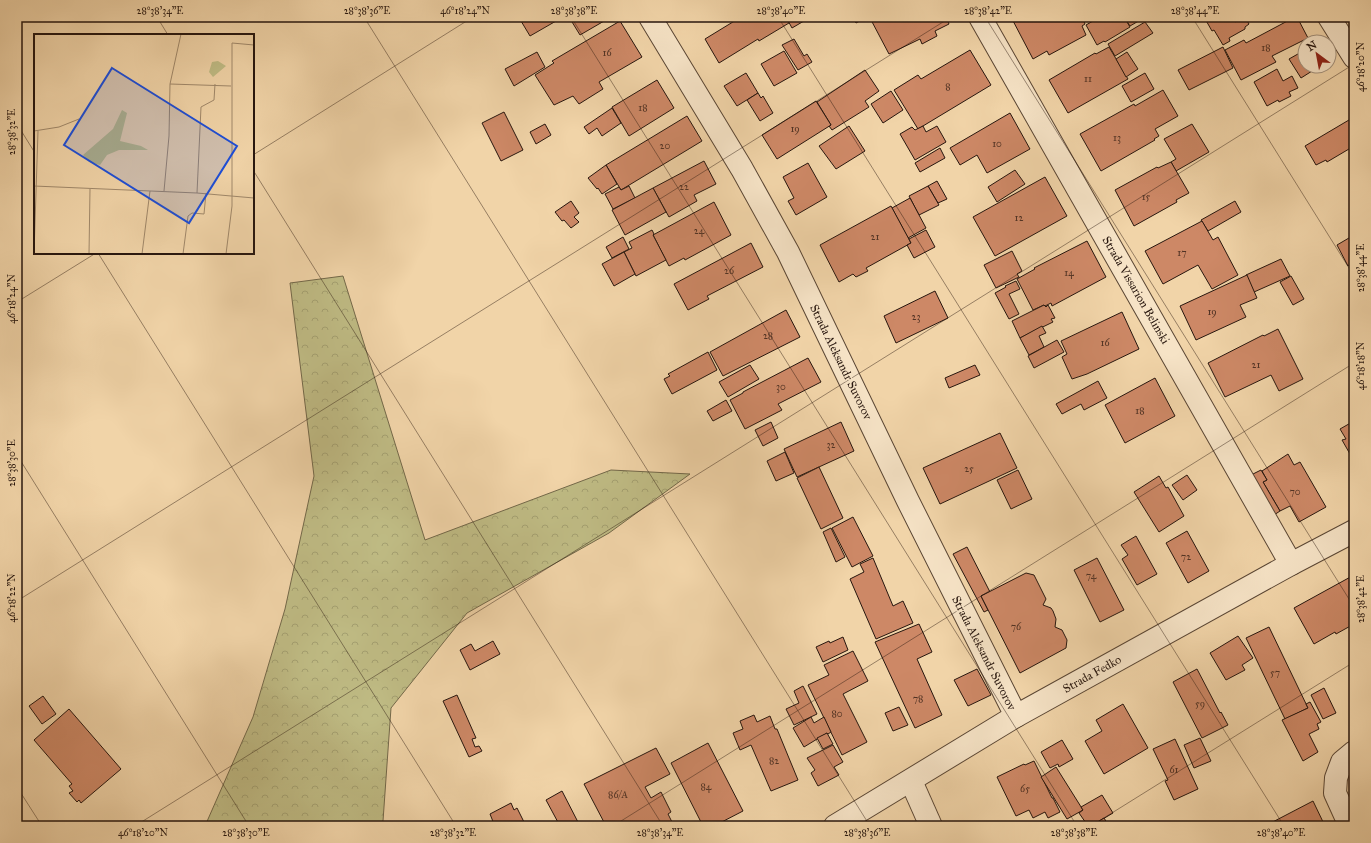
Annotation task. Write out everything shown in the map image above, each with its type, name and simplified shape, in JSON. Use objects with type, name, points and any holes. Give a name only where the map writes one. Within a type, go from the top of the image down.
[{"type":"street","name":"Strada Aleksandr Suvorov","points":[[650,17],[742,169],[788,252],[908,501],[1016,716]]},
{"type":"street","name":"Strada Vissarion Belinski","points":[[980,17],[1292,564]]},
{"type":"street","points":[[1329,17],[1354,57]]},
{"type":"street","name":"Strada Fedko","points":[[834,826],[911,781],[1016,716],[1354,531]]},
{"type":"street","points":[[1350,826],[1335,793],[1336,778],[1342,762],[1354,752]]},
{"type":"street","points":[[911,781],[931,826]]},
{"type":"green space","points":[[343,276],[425,540],[611,470],[690,474],[609,533],[467,613],[391,708],[383,821],[369,826],[205,826],[253,717],[285,609],[314,476],[290,283]]},
{"type":"building","points":[[528,17],[563,17],[530,36],[521,21]]},
{"type":"building","points":[[569,17],[611,17],[580,35]]},
{"type":"building","points":[[741,17],[786,17],[789,23],[759,41],[758,39],[719,63],[705,39]]},
{"type":"building","points":[[786,17],[808,17],[809,18],[792,28]]},
{"type":"building","points":[[852,17],[867,17],[856,23]]},
{"type":"building","points":[[946,17],[949,24],[935,31],[937,36],[922,44],[920,39],[889,54],[870,18]]},
{"type":"building","points":[[1011,17],[1082,17],[1085,24],[1082,26],[1086,35],[1049,55],[1047,51],[1033,59]]},
{"type":"building","points":[[1091,17],[1124,17],[1130,27],[1097,45],[1086,25],[1093,21]]},
{"type":"building","points":[[1124,17],[1141,17],[1142,19],[1130,26]]},
{"type":"building","points":[[1204,17],[1232,17],[1235,22],[1239,19],[1237,17],[1245,17],[1249,24],[1245,27],[1245,29],[1229,38],[1230,41],[1223,45],[1214,30],[1212,31]]},
{"type":"building","points":[[1295,17],[1297,17],[1306,34],[1297,34],[1297,44],[1272,56],[1276,62],[1241,80],[1225,50],[1244,40],[1246,43]]},
{"type":"building","points":[[620,21],[642,57],[599,82],[603,89],[579,104],[573,96],[554,105],[535,75],[554,63],[552,61]]},
{"type":"building","points":[[1145,22],[1153,33],[1115,56],[1108,44]]},
{"type":"building","points":[[794,39],[804,56],[807,54],[812,62],[798,70],[782,45]]},
{"type":"building","points":[[1109,47],[1128,79],[1068,113],[1049,80],[1095,53],[1096,54]]},
{"type":"building","points":[[1223,47],[1233,68],[1189,90],[1178,70]]},
{"type":"building","points":[[970,50],[991,85],[918,129],[894,90],[918,75],[921,79]]},
{"type":"building","points":[[784,51],[797,73],[774,86],[761,64]]},
{"type":"building","points":[[537,52],[545,67],[514,86],[505,69]]},
{"type":"building","points":[[1127,52],[1138,69],[1126,77],[1116,59]]},
{"type":"building","points":[[1297,54],[1297,72],[1289,59]]},
{"type":"building","points":[[1277,69],[1283,81],[1292,76],[1298,88],[1289,92],[1291,96],[1279,102],[1278,100],[1267,106],[1254,82]]},
{"type":"building","points":[[865,70],[879,91],[865,101],[869,107],[832,130],[829,126],[831,125],[817,102]]},
{"type":"building","points":[[746,73],[758,93],[737,106],[724,86]]},
{"type":"building","points":[[1145,73],[1154,89],[1131,102],[1122,86]]},
{"type":"building","points":[[1298,74],[1307,74],[1301,78]]},
{"type":"building","points":[[657,80],[674,108],[629,136],[612,107]]},
{"type":"building","points":[[1163,90],[1178,116],[1155,129],[1159,136],[1154,139],[1155,140],[1101,171],[1080,134],[1134,104],[1135,106]]},
{"type":"building","points":[[891,91],[903,110],[883,123],[871,104]]},
{"type":"building","points":[[758,93],[761,98],[763,96],[773,113],[760,121],[747,100]]},
{"type":"building","points":[[816,101],[831,125],[777,159],[762,135]]},
{"type":"building","points":[[612,108],[621,123],[602,136],[597,128],[589,134],[584,127]]},
{"type":"building","points":[[504,112],[523,150],[501,161],[482,123]]},
{"type":"building","points":[[1010,113],[1030,149],[987,173],[977,155],[960,165],[950,148]]},
{"type":"building","points":[[687,116],[702,141],[621,190],[606,165]]},
{"type":"building","points":[[1354,117],[1354,146],[1327,162],[1326,160],[1316,165],[1305,146]]},
{"type":"building","points":[[545,124],[551,135],[536,144],[530,132]]},
{"type":"building","points":[[1192,124],[1209,152],[1176,171],[1171,162],[1176,159],[1164,139]]},
{"type":"building","points":[[849,126],[865,151],[836,169],[819,146]]},
{"type":"building","points":[[923,126],[926,132],[937,126],[946,142],[915,160],[900,134],[912,127],[915,130]]},
{"type":"building","points":[[940,148],[945,158],[920,172],[915,163]]},
{"type":"building","points":[[704,161],[716,184],[694,195],[697,201],[669,217],[653,188]]},
{"type":"building","points":[[1171,162],[1189,193],[1176,200],[1177,202],[1134,226],[1115,190],[1157,167],[1158,168]]},
{"type":"building","points":[[808,163],[827,197],[796,215],[788,201],[794,198],[783,177]]},
{"type":"building","points":[[606,165],[617,184],[602,194],[588,178]]},
{"type":"building","points":[[1015,170],[1025,184],[997,202],[988,187]]},
{"type":"building","points":[[1045,177],[1067,216],[995,256],[973,217]]},
{"type":"building","points":[[937,181],[947,199],[938,203],[928,186]]},
{"type":"building","points":[[629,186],[635,198],[613,209],[605,194],[619,187],[621,190]]},
{"type":"building","points":[[928,186],[939,205],[919,215],[909,196]]},
{"type":"building","points":[[653,188],[666,212],[625,235],[612,210]]},
{"type":"building","points":[[910,198],[926,228],[908,238],[892,208]]},
{"type":"building","points":[[571,201],[579,213],[574,217],[579,222],[571,228],[564,220],[562,221],[555,212]]},
{"type":"building","points":[[1235,201],[1241,212],[1208,231],[1201,220]]},
{"type":"building","points":[[714,202],[731,235],[685,260],[684,258],[669,266],[653,235]]},
{"type":"building","points":[[891,206],[911,243],[866,268],[868,271],[856,277],[853,274],[839,282],[820,245]]},
{"type":"building","points":[[1202,221],[1213,240],[1218,237],[1238,275],[1212,289],[1198,265],[1163,284],[1145,251]]},
{"type":"building","points":[[652,230],[653,235],[666,260],[636,276],[624,252],[632,248],[629,242]]},
{"type":"building","points":[[926,230],[935,247],[914,258],[907,245],[911,243],[909,239]]},
{"type":"building","points":[[1354,235],[1354,262],[1348,266],[1337,245]]},
{"type":"building","points":[[623,237],[629,249],[612,258],[606,247]]},
{"type":"building","points":[[1087,241],[1106,277],[1052,306],[1051,303],[1033,310],[1017,279],[1035,269],[1034,268]]},
{"type":"building","points":[[751,243],[763,267],[707,296],[709,299],[688,310],[674,284]]},
{"type":"building","points":[[1012,251],[1022,271],[1017,274],[1019,277],[996,288],[984,265]]},
{"type":"building","points":[[624,252],[635,274],[614,286],[602,264]]},
{"type":"building","points":[[1281,259],[1290,276],[1254,292],[1246,275]]},
{"type":"building","points":[[1247,275],[1257,298],[1240,305],[1246,317],[1196,340],[1180,306]]},
{"type":"building","points":[[1291,276],[1304,299],[1293,305],[1280,282]]},
{"type":"building","points":[[1016,281],[1020,289],[1009,294],[1019,314],[1009,319],[995,293]]},
{"type":"building","points":[[935,291],[948,318],[896,343],[884,316]]},
{"type":"building","points":[[1044,305],[1046,307],[1048,305],[1055,318],[1051,319],[1053,322],[1020,338],[1012,321]]},
{"type":"building","points":[[786,310],[800,337],[723,376],[710,352]]},
{"type":"building","points":[[1122,312],[1139,349],[1087,374],[1072,379],[1062,357],[1067,354],[1061,341]]},
{"type":"building","points":[[1042,326],[1046,333],[1039,336],[1044,347],[1029,355],[1020,338]]},
{"type":"building","points":[[1278,329],[1303,379],[1279,391],[1271,375],[1225,397],[1208,363]]},
{"type":"building","points":[[1057,340],[1064,352],[1034,368],[1028,356]]},
{"type":"building","points":[[708,352],[717,370],[672,394],[664,379],[670,376],[668,374]]},
{"type":"building","points":[[808,358],[821,382],[778,404],[782,410],[745,429],[730,400]]},
{"type":"building","points":[[750,365],[759,379],[728,397],[719,382]]},
{"type":"building","points":[[975,365],[980,375],[949,388],[945,378]]},
{"type":"building","points":[[1155,378],[1175,416],[1125,443],[1105,405]]},
{"type":"building","points":[[1098,381],[1107,398],[1084,410],[1081,404],[1062,414],[1056,404]]},
{"type":"building","points":[[726,400],[732,411],[713,421],[707,411]]},
{"type":"building","points":[[1354,421],[1354,461],[1342,440],[1346,439],[1340,429]]},
{"type":"building","points":[[771,422],[778,438],[763,446],[755,430]]},
{"type":"building","points":[[841,422],[854,451],[797,477],[784,449]]},
{"type":"building","points":[[1000,433],[1017,468],[940,504],[923,468]]},
{"type":"building","points":[[785,452],[794,473],[776,481],[767,461]]},
{"type":"building","points":[[1288,454],[1294,465],[1300,462],[1326,507],[1299,522],[1290,506],[1280,511],[1263,482],[1267,480],[1262,471]]},
{"type":"building","points":[[819,467],[843,518],[821,529],[797,478]]},
{"type":"building","points":[[1018,470],[1032,499],[1011,509],[997,480]]},
{"type":"building","points":[[1261,470],[1267,480],[1263,482],[1280,511],[1274,515],[1251,475]]},
{"type":"building","points":[[1187,475],[1197,490],[1183,500],[1172,485]]},
{"type":"building","points":[[1159,476],[1166,488],[1168,487],[1184,516],[1159,532],[1134,492]]},
{"type":"building","points":[[853,517],[873,556],[852,567],[832,528]]},
{"type":"building","points":[[831,528],[845,557],[836,562],[823,532]]},
{"type":"building","points":[[1187,531],[1209,571],[1188,583],[1166,543]]},
{"type":"building","points":[[1136,536],[1157,574],[1137,585],[1122,559],[1128,555],[1121,545]]},
{"type":"building","points":[[967,547],[990,592],[981,596],[988,610],[984,612],[953,554]]},
{"type":"building","points":[[873,558],[893,606],[903,601],[913,623],[876,639],[850,579],[864,572],[860,564]]},
{"type":"building","points":[[1097,558],[1124,610],[1100,622],[1074,570]]},
{"type":"building","points":[[1026,573],[1034,575],[1046,599],[1043,605],[1051,608],[1056,619],[1055,627],[1062,630],[1067,640],[1066,648],[1020,673],[981,596]]},
{"type":"building","points":[[1354,575],[1354,624],[1336,634],[1335,632],[1314,644],[1294,608]]},
{"type":"building","points":[[919,624],[932,652],[917,659],[942,715],[915,728],[875,642]]},
{"type":"building","points":[[1269,627],[1308,708],[1285,719],[1246,638]]},
{"type":"building","points":[[1238,636],[1253,658],[1242,665],[1245,670],[1226,680],[1210,653]]},
{"type":"building","points":[[843,637],[848,650],[823,662],[816,647]]},
{"type":"building","points":[[493,641],[500,654],[470,670],[460,650],[471,644],[475,651]]},
{"type":"building","points":[[853,651],[868,681],[843,694],[867,742],[842,755],[808,685],[829,675],[824,665]]},
{"type":"building","points":[[977,669],[991,695],[968,706],[954,680]]},
{"type":"building","points":[[1197,669],[1228,725],[1202,738],[1173,682]]},
{"type":"building","points":[[803,686],[817,714],[794,725],[786,709],[799,703],[794,691]]},
{"type":"building","points":[[1324,688],[1336,713],[1323,719],[1311,695]]},
{"type":"building","points":[[457,695],[476,738],[472,739],[475,747],[479,746],[482,751],[469,757],[443,701]]},
{"type":"building","points":[[43,696],[56,714],[42,724],[29,706]]},
{"type":"building","points":[[1310,702],[1321,722],[1317,724],[1319,729],[1309,734],[1318,752],[1303,761],[1282,720],[1308,708],[1306,704]]},
{"type":"building","points":[[1123,704],[1148,748],[1104,774],[1085,741],[1102,731],[1096,720]]},
{"type":"building","points":[[899,707],[908,725],[893,731],[885,713]]},
{"type":"building","points":[[69,709],[121,769],[81,803],[79,800],[77,802],[69,793],[73,791],[69,786],[72,784],[34,740]]},
{"type":"building","points":[[754,715],[757,722],[770,716],[775,729],[777,729],[798,780],[771,791],[751,745],[740,750],[733,733],[743,729],[740,721]]},
{"type":"building","points":[[811,717],[814,723],[824,717],[831,732],[804,747],[793,728]]},
{"type":"building","points":[[827,733],[833,744],[823,749],[817,738]]},
{"type":"building","points":[[1200,738],[1211,761],[1194,768],[1184,745]]},
{"type":"building","points":[[1175,739],[1198,789],[1174,800],[1165,781],[1168,780],[1153,749]]},
{"type":"building","points":[[1062,740],[1073,759],[1059,767],[1058,764],[1050,768],[1041,752]]},
{"type":"building","points":[[708,743],[743,811],[714,826],[703,826],[671,763]]},
{"type":"building","points":[[833,745],[843,762],[834,767],[839,775],[818,786],[811,773],[815,770],[807,758]]},
{"type":"building","points":[[656,748],[670,774],[645,787],[651,798],[661,792],[671,812],[668,814],[674,826],[606,826],[584,784]]},
{"type":"building","points":[[1034,761],[1060,812],[1048,818],[1045,812],[1033,818],[1029,810],[1016,816],[997,777],[1024,764],[1025,765]]},
{"type":"building","points":[[1056,767],[1083,810],[1067,819],[1041,777]]},
{"type":"building","points":[[562,791],[580,826],[560,826],[546,800]]},
{"type":"building","points":[[1102,795],[1113,813],[1091,826],[1088,826],[1079,813],[1083,810],[1081,807]]},
{"type":"building","points":[[1313,801],[1325,826],[1265,826]]},
{"type":"building","points":[[511,803],[514,810],[517,808],[526,826],[498,826],[497,823],[494,824],[490,814]]},
{"type":"building","points":[[1104,818],[1109,826],[1091,826]]}]
